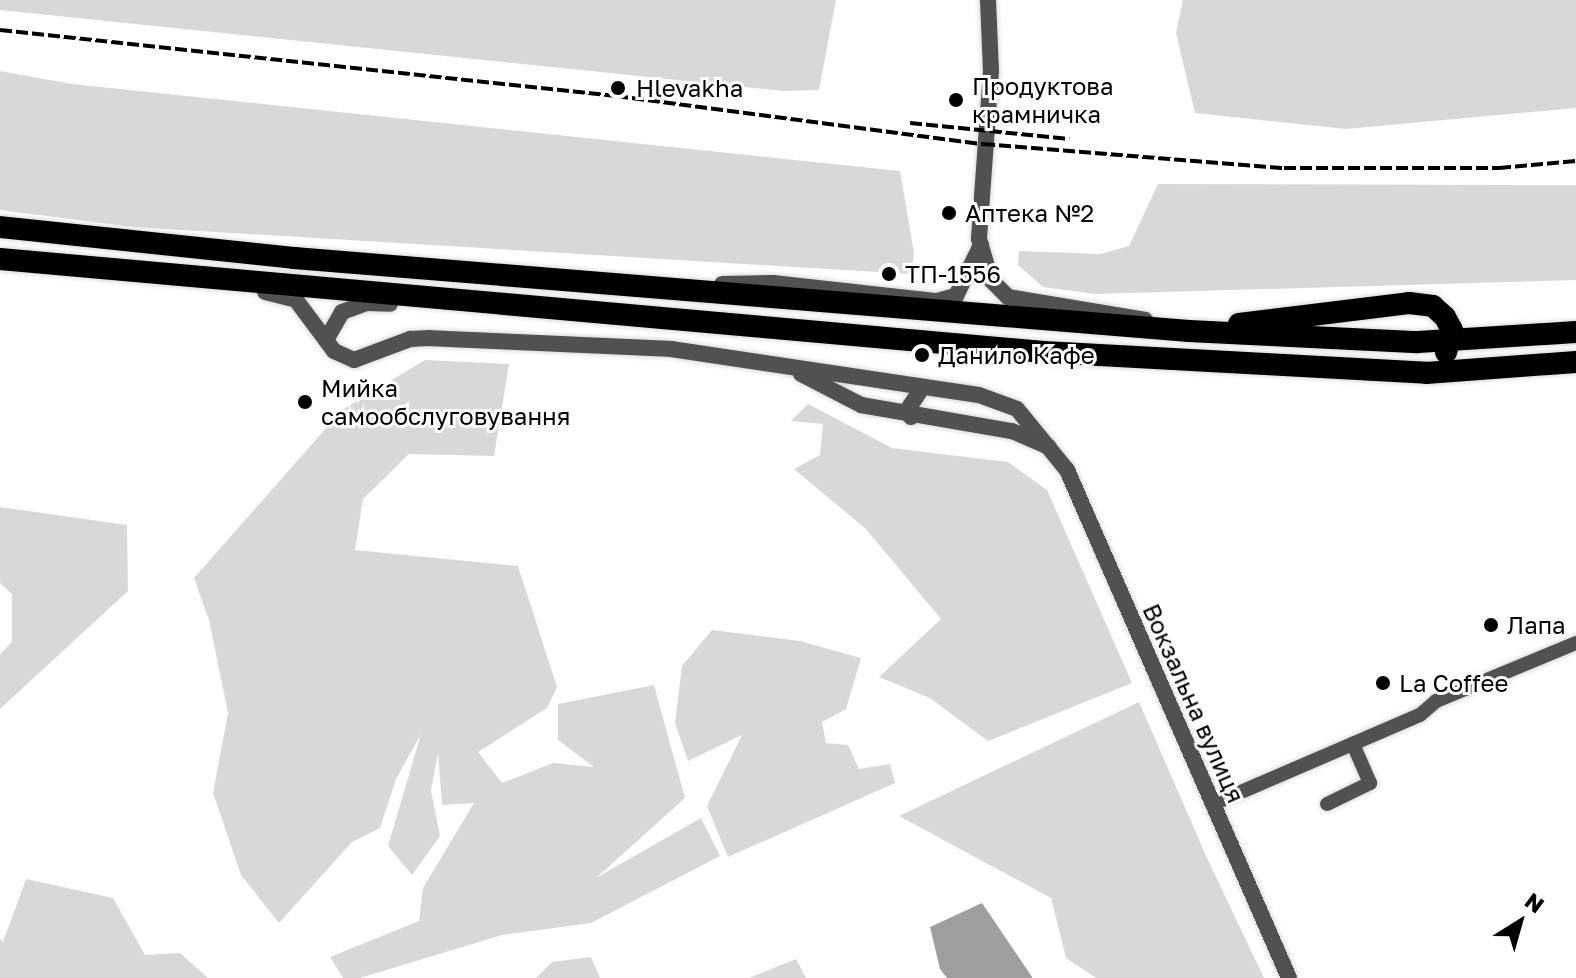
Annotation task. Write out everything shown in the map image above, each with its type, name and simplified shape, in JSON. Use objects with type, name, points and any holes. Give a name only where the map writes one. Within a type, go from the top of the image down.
[{"type":"highway","points":[[0,227],[234,253],[1189,331],[1451,341],[1576,332]]},
{"type":"highway","points":[[0,259],[191,279],[1044,352],[1426,373],[1576,362]]},
{"type":"highway","points":[[0,273],[67,267]]},
{"type":"highway","points":[[1189,331],[1409,303],[1433,306],[1445,317],[1451,341]]},
{"type":"highway","points":[[1426,373],[1451,341]]},
{"type":"street","points":[[642,285],[773,283],[937,301],[956,296],[968,279],[981,244],[991,71],[988,0]]},
{"type":"street","points":[[981,244],[991,280],[1008,297],[1115,312],[1189,331]]},
{"type":"street","points":[[191,279],[296,300],[334,351],[354,360],[410,339],[429,338],[671,349],[999,401],[1001,418],[992,429]]},
{"type":"street","points":[[326,340],[334,322],[354,306],[442,301]]},
{"type":"street","points":[[789,368],[861,405],[911,417],[992,429],[1054,449]]},
{"type":"street","points":[[911,417],[910,406],[922,388]]},
{"type":"street","name":"Вокзальна вулиця","points":[[999,401],[1017,409],[1054,449],[1289,978]]},
{"type":"street","points":[[1213,804],[1420,715],[1436,701],[1576,643]]},
{"type":"street","points":[[1327,804],[1370,783],[1353,744]]},
{"type":"shaded area","points":[[0,0],[836,0],[819,90],[783,91],[0,10]]},
{"type":"shaded area","points":[[1183,0],[1576,0],[1576,108],[1346,129],[1195,113],[1176,33]]},
{"type":"shaded area","points":[[0,71],[72,84],[900,171],[914,253],[911,274],[132,227],[0,210]]},
{"type":"shaded area","points":[[1158,184],[1576,185],[1576,280],[1095,294],[1043,287],[1018,265],[1019,251],[1101,254],[1129,246]]},
{"type":"shaded area","points":[[425,360],[509,364],[494,456],[409,454],[363,499],[355,550],[518,566],[557,687],[547,708],[478,752],[502,783],[553,763],[594,767],[558,740],[558,704],[654,685],[685,798],[596,878],[701,818],[720,856],[591,923],[502,935],[360,978],[343,978],[330,957],[419,921],[423,888],[474,803],[442,805],[438,753],[431,790],[440,836],[412,875],[388,846],[421,734],[396,779],[380,828],[352,842],[279,923],[241,875],[213,793],[228,713],[209,620],[194,578],[342,410]]},
{"type":"shaded area","points":[[808,404],[892,448],[1008,462],[1047,490],[1132,683],[988,741],[930,698],[879,677],[941,619],[866,529],[794,469],[820,455],[823,424],[791,421]]},
{"type":"shaded area","points":[[0,507],[127,525],[128,591],[0,709],[0,654],[12,642],[12,594],[0,583]]},
{"type":"shaded area","points":[[712,630],[800,641],[861,658],[846,709],[822,722],[826,743],[848,745],[859,769],[890,764],[895,783],[728,857],[707,806],[742,735],[688,761],[675,723],[682,666]]},
{"type":"shaded area","points":[[1139,702],[1207,858],[1264,978],[1096,978],[1066,958],[1051,898],[899,816]]},
{"type":"shaded area","points":[[26,879],[113,898],[145,955],[180,953],[208,978],[0,978],[0,939],[3,942]]},
{"type":"shaded area","points":[[982,903],[1032,978],[947,978],[940,969],[930,927]]},
{"type":"shaded area","points":[[591,957],[600,978],[536,978],[552,962]]},
{"type":"shaded area","points":[[796,959],[806,978],[749,978]]},
{"type":"railway","points":[[0,30],[616,96],[983,144],[1284,168],[1499,168],[1576,161]]},
{"type":"railway","points":[[910,123],[1069,139]]},
{"type":"place","name":"Hlevakha","points":[[618,88]]},
{"type":"place","name":"Продуктова крамничка","points":[[956,100]]},
{"type":"place","name":"Аптека №2","points":[[949,213]]},
{"type":"place","name":"ТП-1556","points":[[889,274]]},
{"type":"place","name":"Данило Кафе","points":[[922,355]]},
{"type":"place","name":"Мийка самообслуговування","points":[[305,402]]},
{"type":"place","name":"Лапа","points":[[1491,625]]},
{"type":"place","name":"La Coffee","points":[[1383,683]]}]
